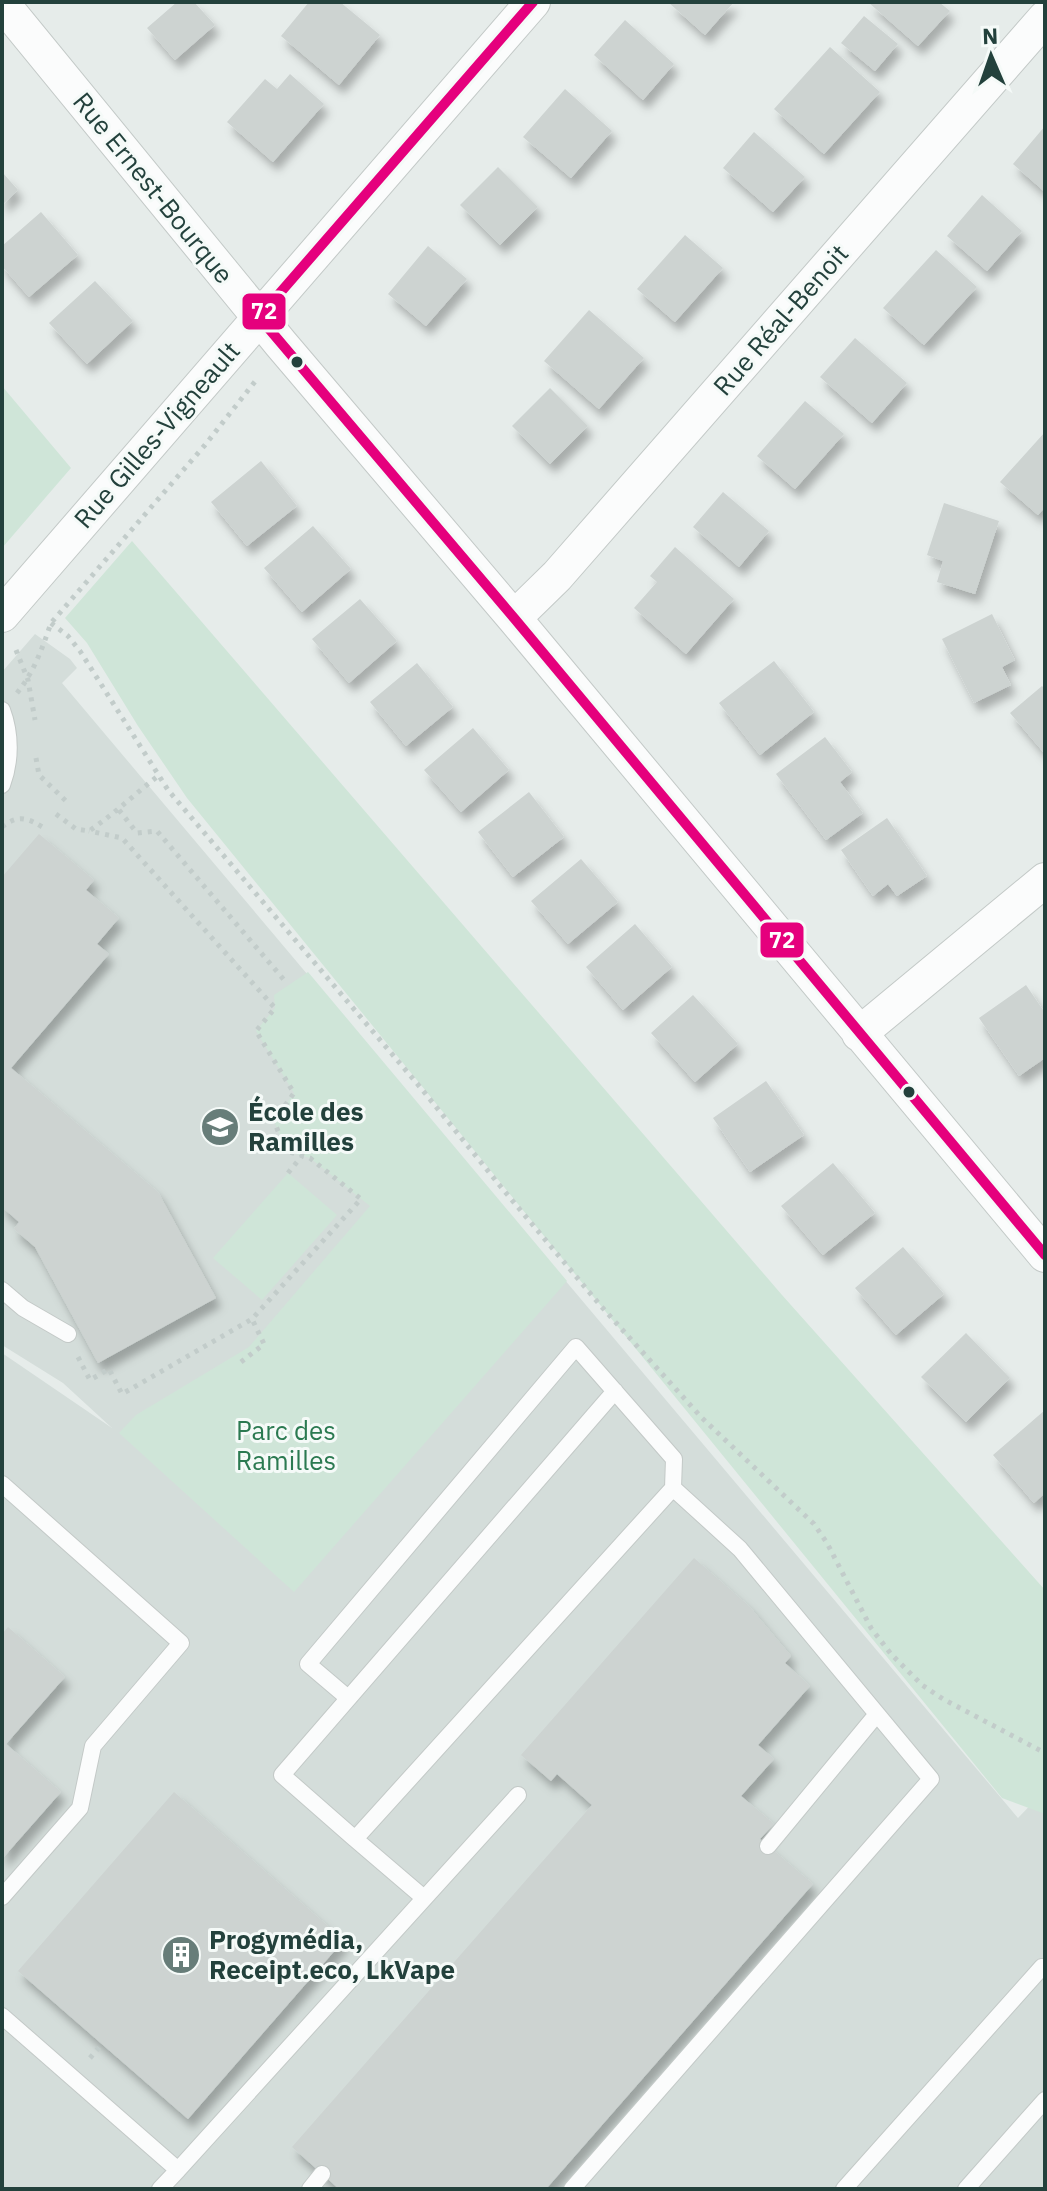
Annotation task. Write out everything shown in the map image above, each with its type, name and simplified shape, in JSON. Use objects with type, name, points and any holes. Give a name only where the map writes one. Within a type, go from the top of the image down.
[{"type":"street","name":"Rue Gilles-Vigneault","points":[[2,615],[533,2]]},
{"type":"street","name":"Rue Ernest-Bourque","points":[[2,3],[259,317],[1045,1255]]},
{"type":"street","name":"Rue Réal-Benoit","points":[[514,618],[557,576],[1045,18]]},
{"type":"street","points":[[859,1034],[1045,880]]},
{"type":"lane","points":[[2,710],[9,743],[9,762],[2,785]]},
{"type":"lane","points":[[2,1290],[23,1308],[68,1334]]},
{"type":"lane","points":[[348,1698],[308,1664],[576,1347],[674,1459],[673,1488],[355,1839]]},
{"type":"lane","points":[[424,1898],[282,1775],[615,1391]]},
{"type":"lane","points":[[2,1897],[80,1808],[93,1746],[181,1643],[4,1488]]},
{"type":"lane","points":[[572,2189],[931,1779],[740,1549],[673,1488]]},
{"type":"lane","points":[[768,1846],[877,1714]]},
{"type":"lane","points":[[160,2189],[518,1795]]},
{"type":"lane","points":[[844,2189],[1042,1967],[1045,1969]]},
{"type":"lane","points":[[2,2016],[178,2170]]},
{"type":"lane","points":[[966,2189],[1045,2100]]},
{"type":"lane","points":[[310,2189],[322,2174]]},
{"type":"path","name":"Rue Gilles-Vigneault","points":[[28,680],[40,657],[51,623],[197,454],[257,379]]},
{"type":"path","points":[[51,623],[68,636],[80,651],[159,776],[600,1305],[724,1441],[814,1524],[871,1628],[905,1670],[943,1699],[1045,1753]]},
{"type":"path","points":[[89,831],[159,776]]},
{"type":"path","points":[[119,810],[137,833]]},
{"type":"path","points":[[56,814],[76,829],[122,838],[275,1008],[256,1031],[294,1093],[274,1121],[286,1151],[310,1158],[361,1199],[252,1319],[122,1394],[109,1369],[90,1380],[85,1373]]},
{"type":"path","points":[[2,827],[19,817],[30,819],[44,828]]},
{"type":"path","points":[[128,845],[137,833],[157,831],[285,981]]},
{"type":"path","points":[[288,1173],[302,1156]]},
{"type":"path","points":[[241,1362],[264,1344],[252,1319]]},
{"type":"path","points":[[86,2064],[102,2044]]},
{"type":"shaded area","points":[[35,634],[70,659],[77,668],[62,683],[1018,1818],[1045,1790],[1045,2189],[2,2189],[2,1353],[112,1428],[63,1383],[2,1345],[2,672]]},
{"type":"green space","points":[[2,386],[71,468],[2,548]]},
{"type":"green space","points":[[132,541],[782,1295],[1045,1590],[1045,1814],[1002,1798],[187,798],[87,643],[65,618]]},
{"type":"green space","name":"Parc des Ramilles","points":[[308,972],[567,1281],[294,1592],[119,1433],[136,1415],[249,1347],[370,1206],[310,1158],[286,1151],[274,1121],[294,1093],[256,1031],[275,1008],[274,995]]},
{"type":"green space","points":[[288,1173],[337,1215],[262,1300],[213,1258]]},
{"type":"building","points":[[177,2],[194,2],[215,25],[175,60],[147,28]]},
{"type":"building","points":[[309,2],[340,2],[380,35],[339,85],[281,36]]},
{"type":"building","points":[[668,2],[734,2],[705,35]]},
{"type":"building","points":[[868,2],[939,2],[950,11],[918,46]]},
{"type":"building","points":[[864,16],[898,44],[875,71],[841,43]]},
{"type":"building","points":[[625,20],[674,64],[643,100],[594,55]]},
{"type":"building","points":[[830,47],[880,92],[824,154],[774,109]]},
{"type":"building","points":[[290,74],[324,104],[273,162],[227,122],[265,79],[277,89]]},
{"type":"building","points":[[565,89],[612,131],[571,178],[523,137]]},
{"type":"building","points":[[1045,126],[1045,192],[1013,164]]},
{"type":"building","points":[[754,132],[805,177],[773,212],[723,168]]},
{"type":"building","points":[[498,167],[538,207],[500,245],[460,205]]},
{"type":"building","points":[[2,172],[18,190],[2,205]]},
{"type":"building","points":[[982,195],[1022,231],[987,271],[947,236]]},
{"type":"building","points":[[41,212],[78,255],[29,297],[2,266],[2,246]]},
{"type":"building","points":[[685,235],[723,268],[675,322],[637,289]]},
{"type":"building","points":[[428,246],[467,279],[426,326],[388,294]]},
{"type":"building","points":[[936,250],[977,287],[924,345],[883,308]]},
{"type":"building","points":[[95,281],[133,321],[87,364],[49,323]]},
{"type":"building","points":[[589,310],[644,358],[599,409],[544,361]]},
{"type":"building","points":[[855,338],[907,383],[872,423],[820,377]]},
{"type":"building","points":[[550,388],[588,426],[550,464],[512,426]]},
{"type":"building","points":[[805,401],[844,434],[795,489],[757,456]]},
{"type":"building","points":[[1045,432],[1045,507],[1038,515],[1000,482]]},
{"type":"building","points":[[261,461],[297,506],[247,546],[211,502]]},
{"type":"building","points":[[723,492],[769,531],[739,567],[693,527]]},
{"type":"building","points":[[944,503],[999,521],[975,594],[937,582],[943,561],[927,555]]},
{"type":"building","points":[[313,526],[351,569],[302,612],[264,568]]},
{"type":"building","points":[[675,547],[734,599],[686,654],[634,608],[657,582],[650,576]]},
{"type":"building","points":[[360,599],[397,641],[349,683],[312,639]]},
{"type":"building","points":[[992,614],[1015,660],[1002,667],[1011,685],[974,703],[942,639]]},
{"type":"building","points":[[774,661],[814,712],[760,755],[719,703]]},
{"type":"building","points":[[417,663],[453,707],[406,746],[370,702]]},
{"type":"building","points":[[1042,686],[1045,689],[1045,754],[1010,713]]},
{"type":"building","points":[[473,728],[509,770],[461,812],[424,770]]},
{"type":"building","points":[[825,737],[852,772],[840,782],[863,813],[826,840],[776,774]]},
{"type":"building","points":[[529,792],[564,837],[513,877],[478,832]]},
{"type":"building","points":[[887,818],[927,876],[897,896],[888,884],[873,896],[841,850]]},
{"type":"building","points":[[39,834],[94,880],[86,890],[119,918],[97,944],[109,954],[11,1068],[158,1192],[216,1298],[98,1363],[35,1247],[14,1229],[19,1222],[2,1207],[2,877]]},
{"type":"building","points":[[581,859],[618,902],[568,944],[531,901]]},
{"type":"building","points":[[635,924],[672,967],[623,1010],[586,967]]},
{"type":"building","points":[[1026,985],[1045,1013],[1045,1058],[1019,1076],[979,1018]]},
{"type":"building","points":[[693,995],[738,1044],[695,1082],[651,1033]]},
{"type":"building","points":[[766,1081],[804,1135],[750,1172],[713,1118]]},
{"type":"building","points":[[833,1163],[875,1213],[823,1255],[781,1206]]},
{"type":"building","points":[[903,1247],[944,1294],[896,1335],[855,1288]]},
{"type":"building","points":[[966,1333],[1010,1378],[966,1422],[921,1377]]},
{"type":"building","points":[[1045,1410],[1045,1493],[1034,1503],[993,1455]]},
{"type":"building","points":[[694,1558],[749,1606],[791,1656],[785,1663],[810,1686],[758,1745],[774,1759],[741,1796],[774,1824],[760,1839],[813,1884],[546,2189],[339,2189],[292,2147],[592,1805],[557,1774],[551,1781],[521,1755]]},
{"type":"building","points":[[8,1627],[65,1677],[6,1744],[61,1792],[2,1859],[2,1634]]},
{"type":"building","name":"Progymédia, Receipt.eco, LkVape","points":[[174,1792],[344,1940],[188,2119],[18,1971]]},
{"type":"transit line","name":"72","points":[[533,2],[259,317],[1045,1255]]},
{"type":"place","name":"École des Ramilles","points":[[220,1127]]},
{"type":"place","name":"Progymédia, Receipt.eco, LkVape","points":[[181,1955]]}]
